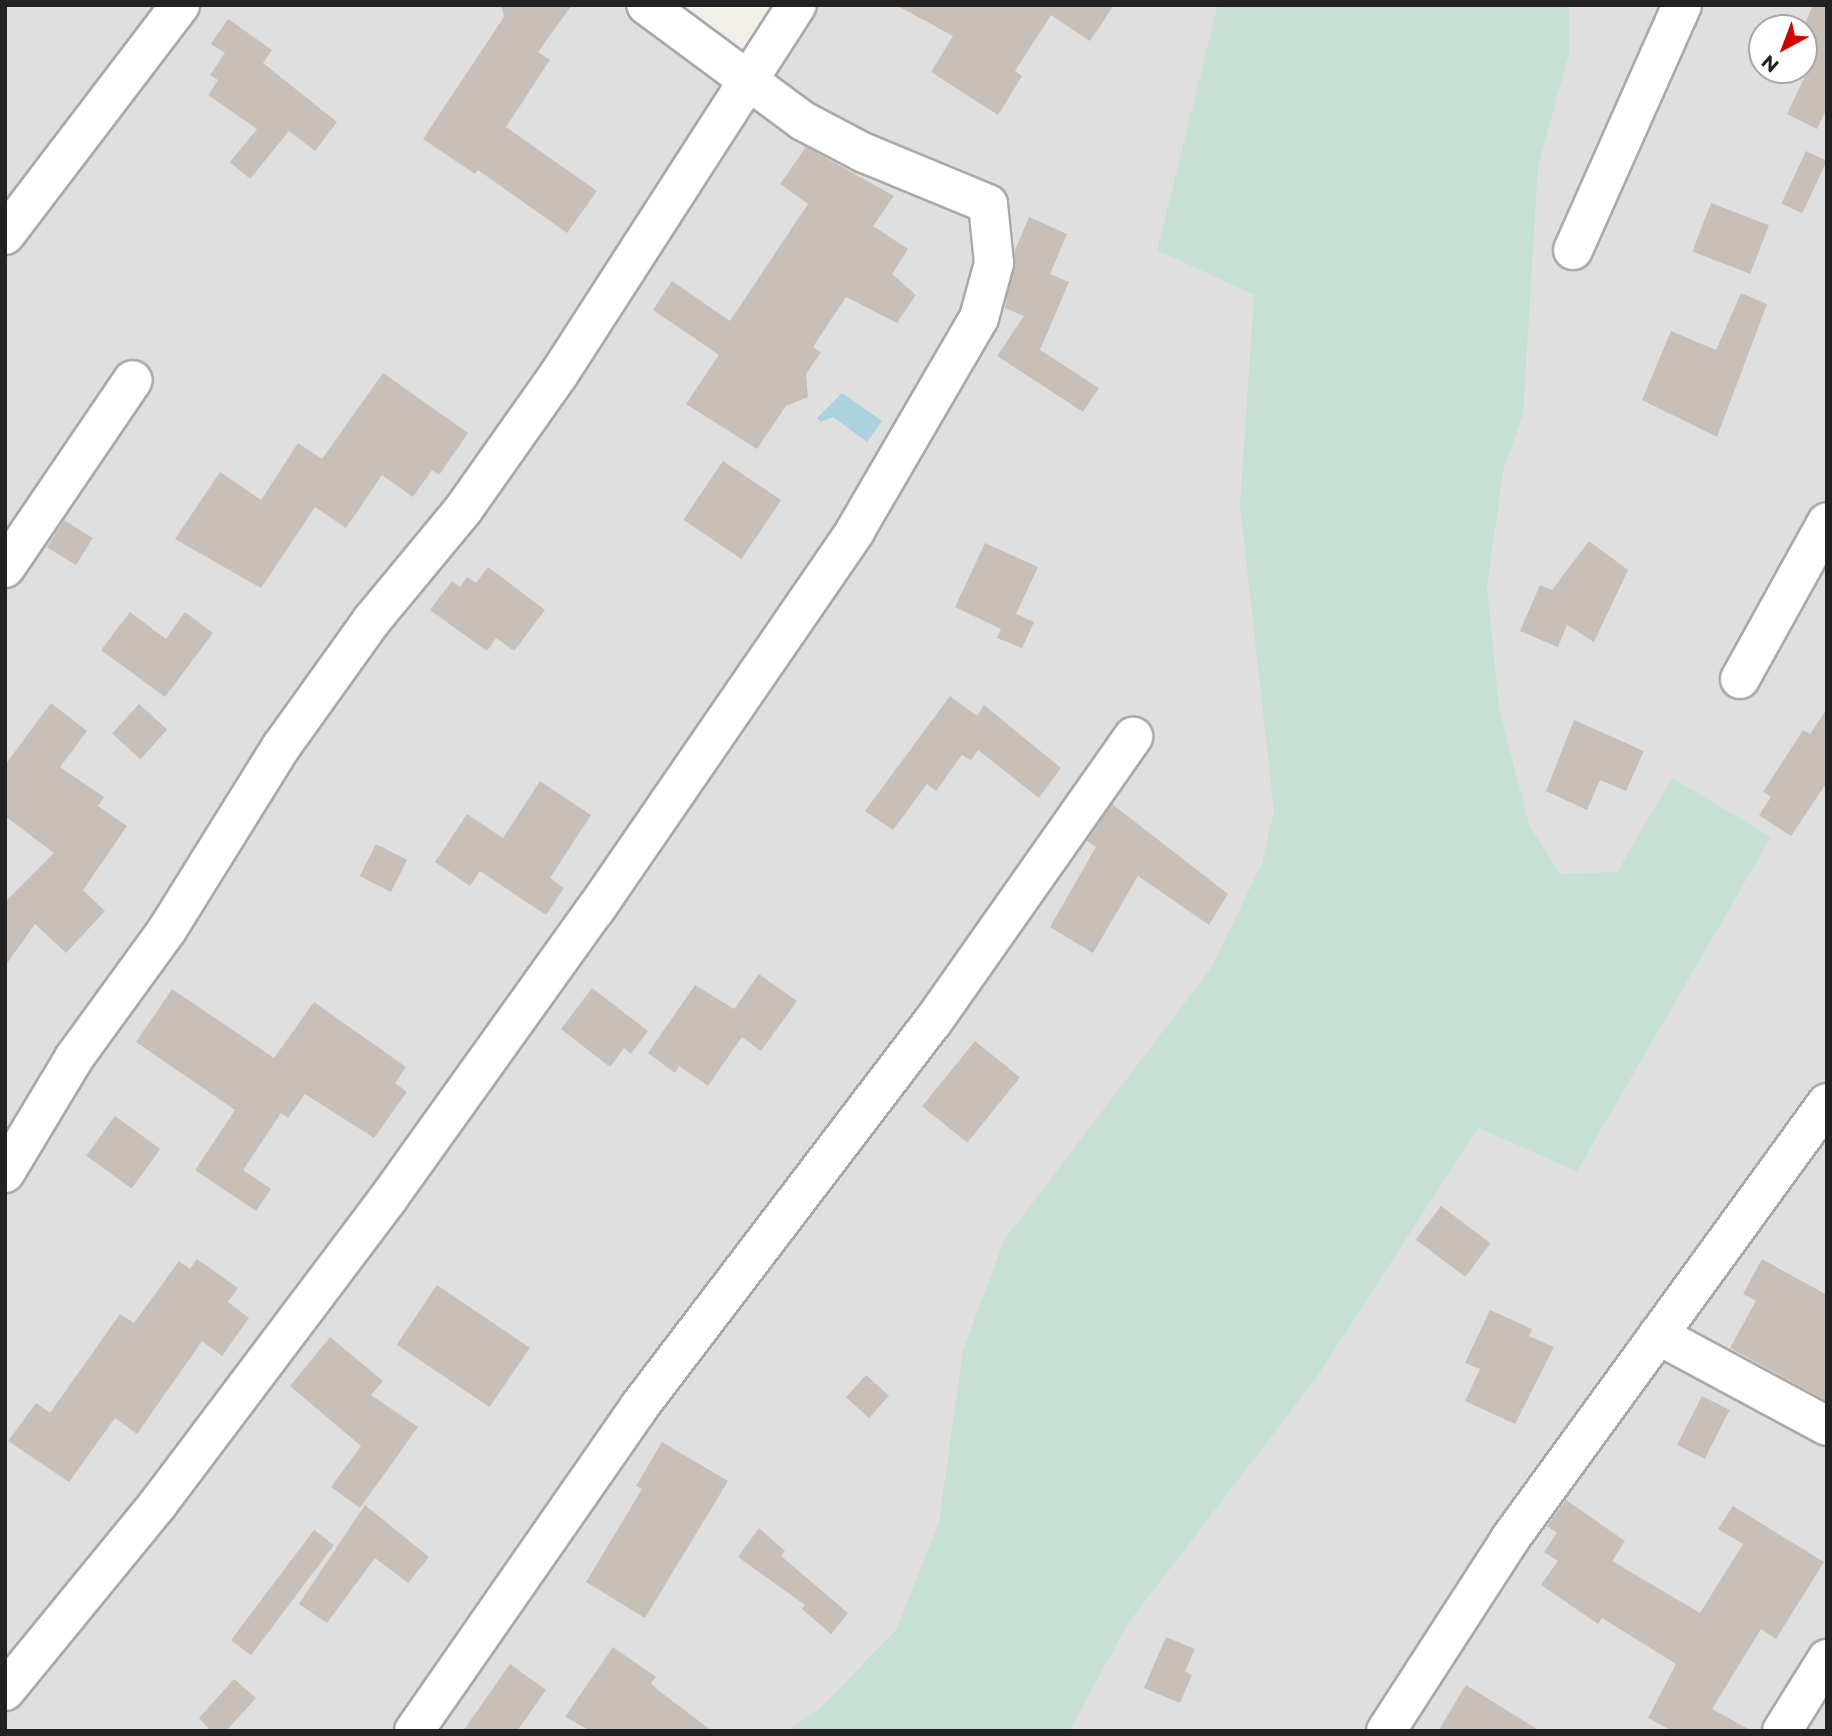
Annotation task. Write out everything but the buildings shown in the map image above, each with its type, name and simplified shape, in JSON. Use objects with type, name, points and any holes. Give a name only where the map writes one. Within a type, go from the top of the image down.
[{"type":"street","points":[[5,235],[180,5]]},
{"type":"street","points":[[5,1691],[158,1504],[387,1200],[595,910],[855,531],[979,318],[994,263],[988,204],[864,153],[747,82],[646,5]]},
{"type":"street","points":[[5,1173],[75,1058],[167,930],[281,747],[372,620],[463,510],[559,374],[797,5]]},
{"type":"street","points":[[1573,250],[1682,5]]},
{"type":"street","points":[[5,568],[133,380]]},
{"type":"street","points":[[1740,679],[1827,522]]},
{"type":"street","points":[[414,1731],[639,1407],[932,1023],[1133,737]]},
{"type":"street","points":[[1385,1731],[1510,1539],[1827,1103]]},
{"type":"street","points":[[1658,1335],[1827,1426]]},
{"type":"street","points":[[1782,1731],[1827,1659]]},
{"type":"shaded area","points":[[5,5],[667,5],[749,56],[779,5],[1827,5],[1827,1731],[5,1731]]},
{"type":"green space","points":[[1218,5],[1569,5],[1569,54],[1538,166],[1523,415],[1503,471],[1487,587],[1499,708],[1529,825],[1560,874],[1617,872],[1672,778],[1771,837],[1577,1171],[1478,1128],[1316,1378],[1129,1622],[1069,1731],[786,1731],[819,1709],[896,1630],[939,1522],[963,1350],[1004,1240],[1211,968],[1262,863],[1274,811],[1240,505],[1254,295],[1157,250]]},
{"type":"water","points":[[842,393],[882,421],[867,442],[833,417],[821,422],[817,418]]}]
